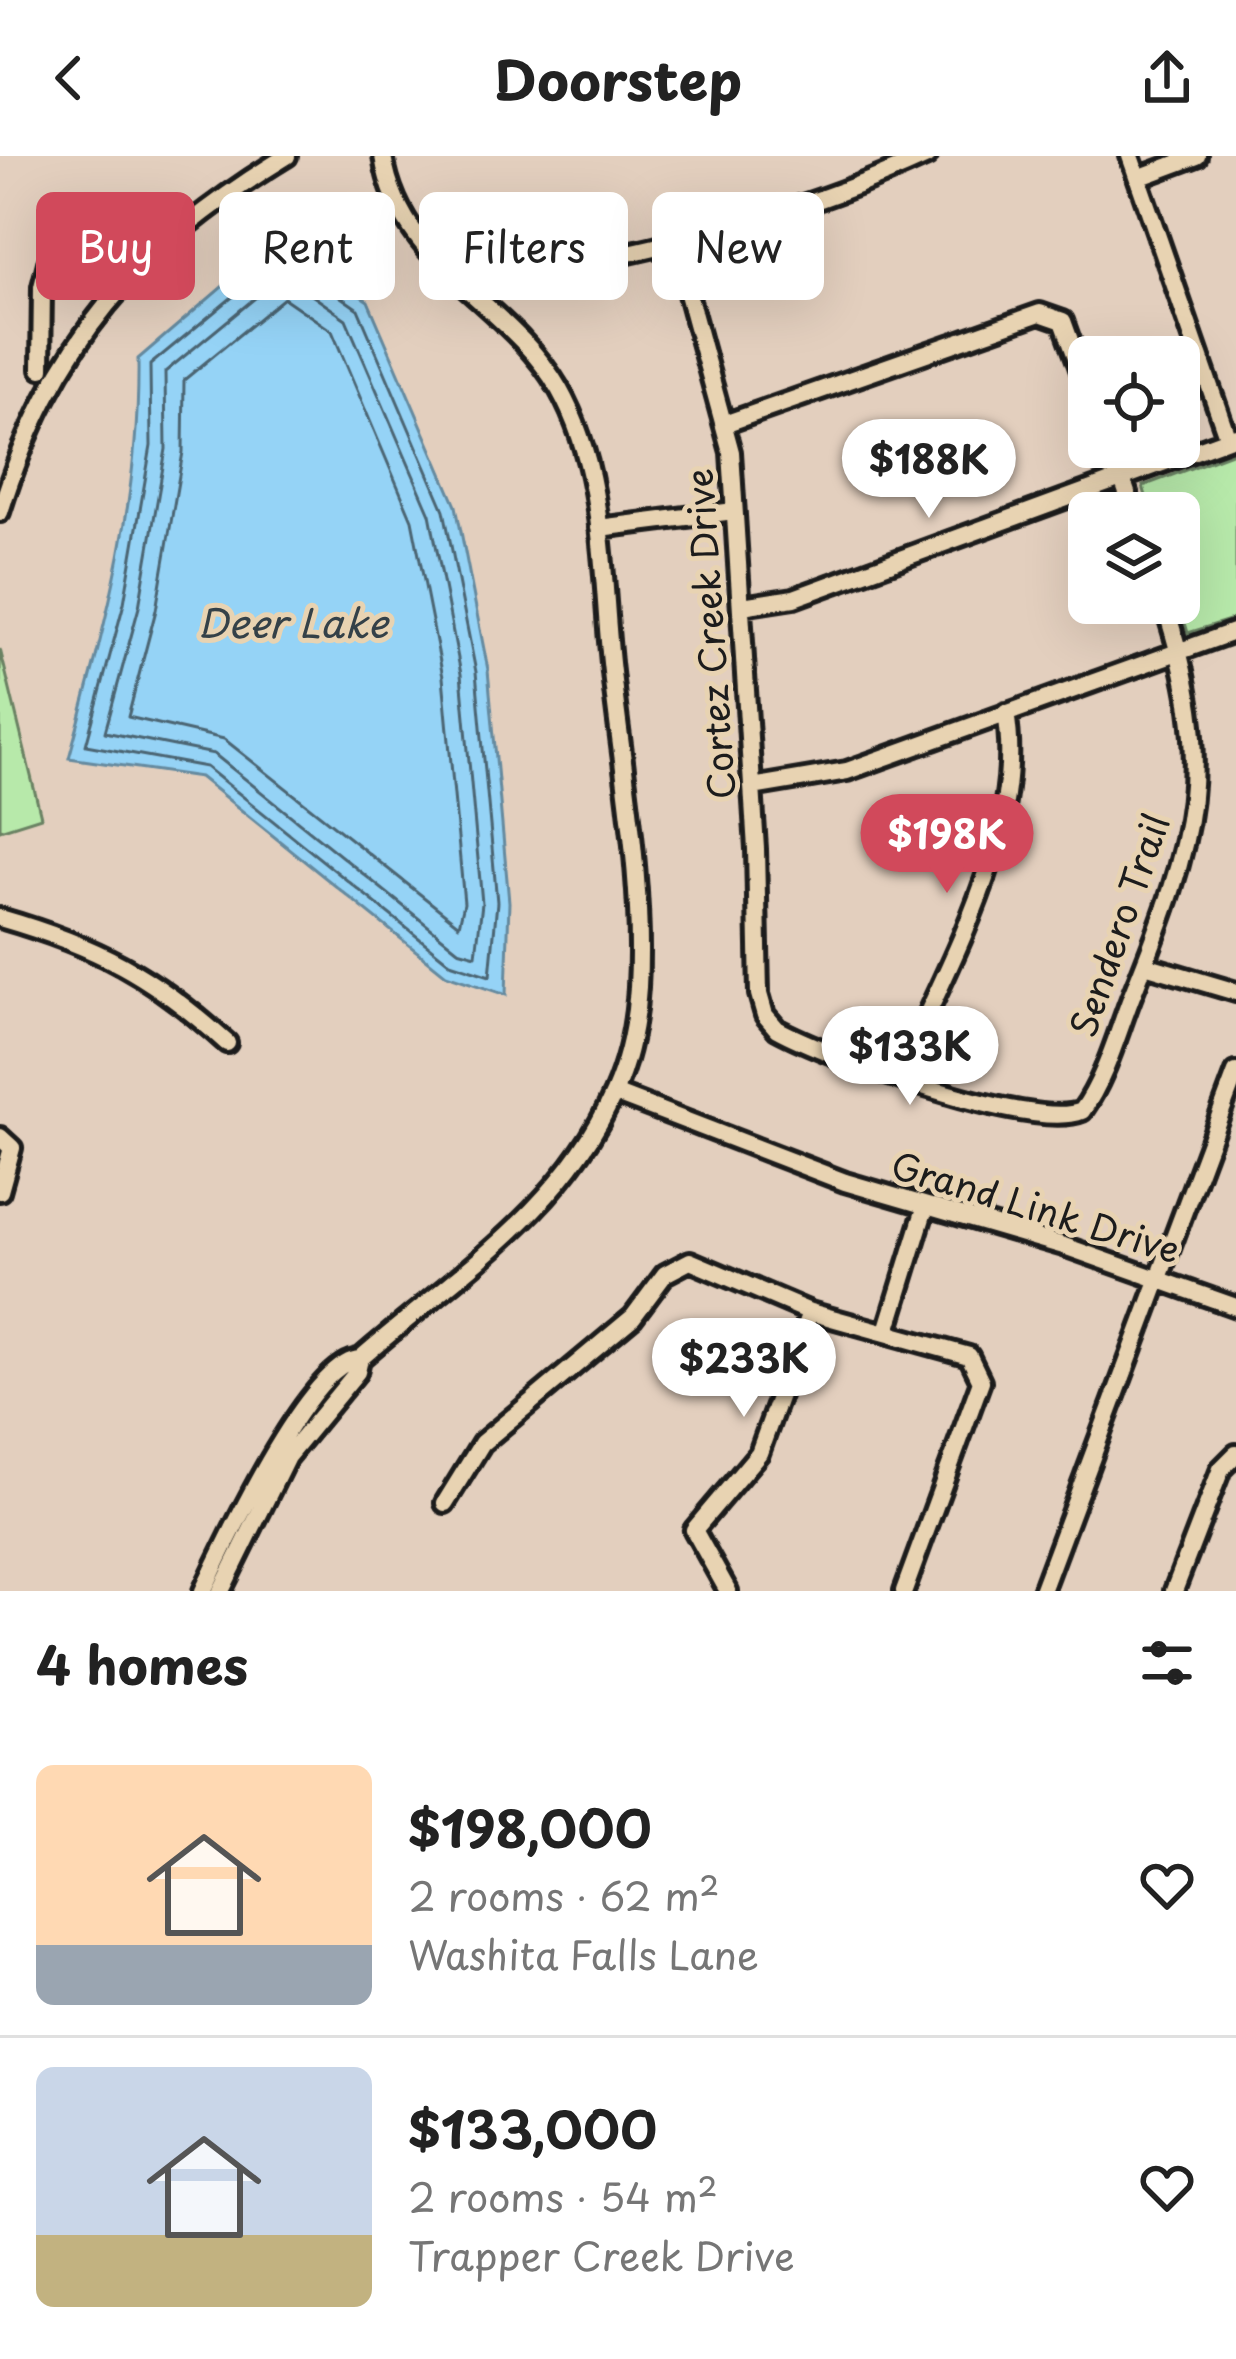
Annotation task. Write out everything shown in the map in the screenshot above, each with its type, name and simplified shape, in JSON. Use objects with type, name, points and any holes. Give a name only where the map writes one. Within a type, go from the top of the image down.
[{"type":"street","points":[[0,512],[22,441],[85,327],[154,255],[218,201],[287,156]]},
{"type":"street","points":[[203,1591],[287,1457],[357,1372],[360,1359],[517,1230],[583,1150],[614,1093],[632,1030],[638,959],[599,528],[589,466],[560,391],[541,361],[451,280],[409,231],[392,197],[383,156]]},
{"type":"street","points":[[824,198],[927,156]]},
{"type":"street","points":[[742,606],[794,598],[1232,437],[1130,156]]},
{"type":"street","points":[[1138,178],[1197,156]]},
{"type":"street","points":[[41,369],[42,300]]},
{"type":"street","name":"Cortez Creek Drive","points":[[690,300],[724,424],[734,511],[752,787],[759,994],[770,1023],[899,1077]]},
{"type":"street","points":[[724,424],[1050,312],[1064,321],[1069,336]]},
{"type":"street","points":[[1119,468],[1127,492]]},
{"type":"street","points":[[599,528],[734,511]]},
{"type":"street","name":"Sendero Trail","points":[[899,1077],[1050,1118],[1071,1116],[1090,1100],[1177,880],[1195,798],[1193,707],[1171,624]]},
{"type":"street","points":[[752,787],[847,771],[1236,631]]},
{"type":"street","points":[[899,1077],[1004,824],[1013,773],[1006,713]]},
{"type":"street","points":[[0,918],[118,958],[168,990],[227,1043]]},
{"type":"street","points":[[1145,965],[1236,992]]},
{"type":"street","points":[[1042,1591],[1236,1072]]},
{"type":"street","name":"Grand Link Drive","points":[[614,1093],[925,1208],[1160,1277],[1236,1307]]},
{"type":"street","points":[[0,1191],[11,1167],[6,1142]]},
{"type":"street","points":[[887,1331],[925,1208]]},
{"type":"street","points":[[445,1503],[482,1442],[633,1317],[677,1264],[690,1261],[810,1312],[969,1356],[979,1367],[981,1381],[904,1591]]},
{"type":"street","points":[[728,1591],[694,1530],[759,1453],[810,1312]]},
{"type":"street","points":[[1174,1591],[1221,1469],[1236,1454]]},
{"type":"street","points":[[221,1591],[234,1543]]},
{"type":"green space","points":[[1236,451],[1236,618],[1188,633],[1185,624],[1200,624],[1200,492],[1145,492],[1143,486]]},
{"type":"green space","points":[[0,649],[41,817],[0,830]]},
{"type":"water","name":"Deer Lake","points":[[219,290],[219,300],[368,301],[456,506],[488,670],[509,902],[506,995],[446,975],[200,777],[69,758],[108,609],[127,512],[138,359]]}]
